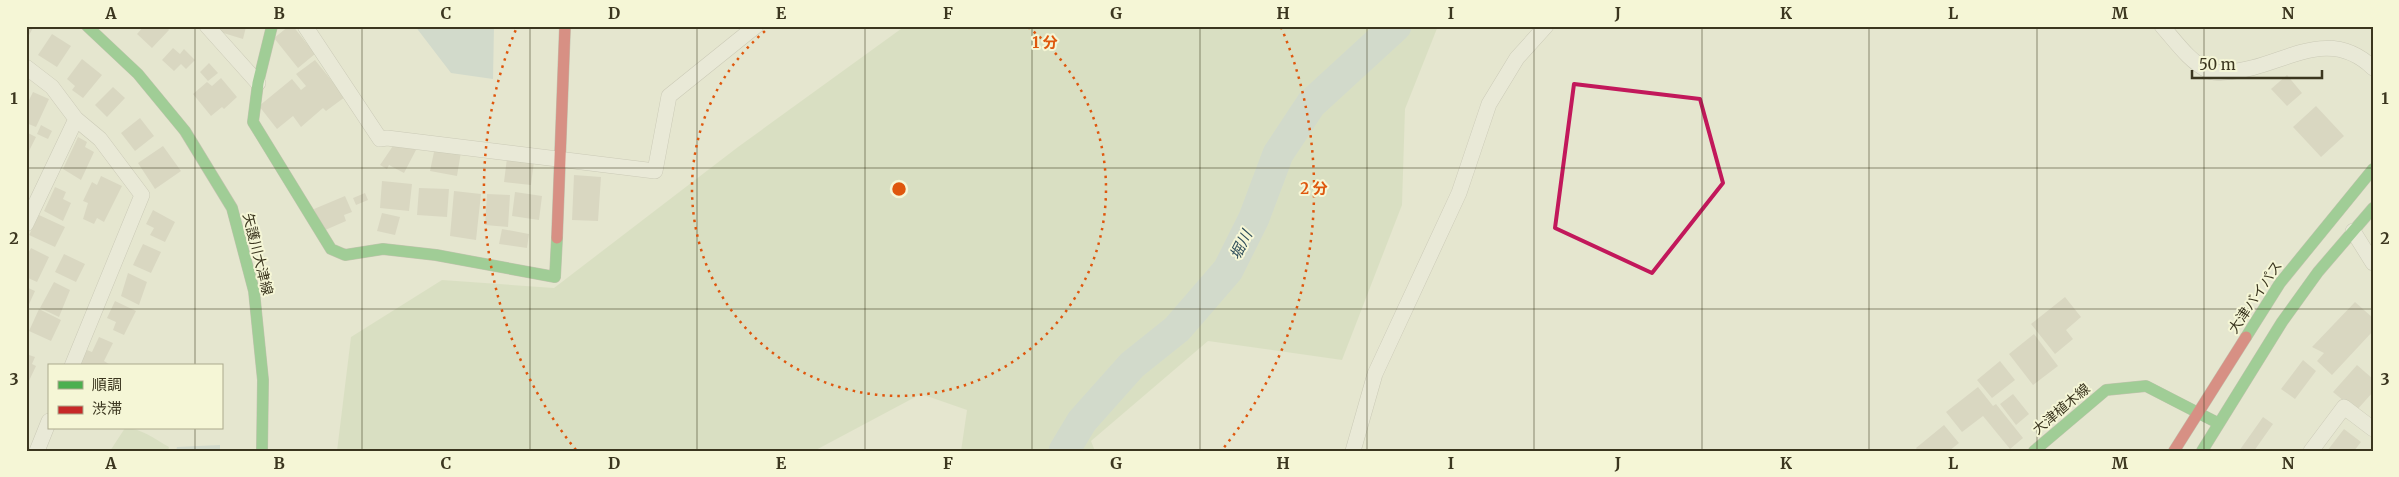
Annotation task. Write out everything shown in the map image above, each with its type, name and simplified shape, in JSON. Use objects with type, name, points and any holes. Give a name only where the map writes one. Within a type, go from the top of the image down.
[{"type":"main road","name":"矢護川大津線","points":[[87,26],[138,74],[185,131],[232,208],[254,291],[264,380],[262,451]]},
{"type":"main road","points":[[272,26],[258,83],[253,122],[331,249],[345,255],[383,248],[436,255],[555,277],[565,26]]},
{"type":"main road","name":"大津バイパス","points":[[2174,451],[2196,413],[2280,284],[2373,169]]},
{"type":"main road","points":[[2202,451],[2218,422],[2282,322],[2318,272],[2373,208]]},
{"type":"main road","name":"大津植木線","points":[[2034,451],[2106,390],[2146,386],[2196,413],[2218,422]]},
{"type":"street","points":[[207,26],[258,83]]},
{"type":"street","points":[[305,26],[380,139],[387,138],[655,171],[669,96],[756,26]]},
{"type":"street","points":[[1353,451],[1375,374],[1459,193],[1489,104],[1517,58],[1546,26]]},
{"type":"street","points":[[2162,26],[2194,61],[2211,72],[2239,71],[2308,50],[2338,48],[2360,56],[2373,68]]},
{"type":"street","points":[[26,67],[52,87],[76,119],[100,139],[142,195],[73,364]]},
{"type":"street","points":[[26,224],[76,119]]},
{"type":"street","points":[[2353,231],[2373,263]]},
{"type":"street","points":[[2310,451],[2344,407],[2373,429]]},
{"type":"street","points":[[37,451],[48,424]]},
{"type":"highlighted area","points":[[1574,84],[1700,99],[1723,183],[1652,273],[1555,228]]},
{"type":"green space","points":[[905,26],[1438,26],[1405,109],[1402,205],[1342,360],[1208,341],[1091,441],[1095,451],[961,451],[967,410],[921,394],[814,451],[337,451],[351,337],[442,280],[554,288],[738,147]]},
{"type":"green space","points":[[124,430],[137,430],[148,434],[169,447],[168,451],[110,451]]},
{"type":"shaded area","points":[[415,26],[494,26],[493,79],[451,73]]},
{"type":"shaded area","points":[[220,445],[220,451],[176,451],[177,447]]},
{"type":"building","points":[[26,26],[34,26],[28,37],[26,36]]},
{"type":"building","points":[[144,26],[166,26],[169,30],[152,48],[137,34]]},
{"type":"building","points":[[222,26],[246,27],[243,39],[220,32]]},
{"type":"building","points":[[289,26],[293,26],[315,54],[298,68],[274,38]]},
{"type":"building","points":[[52,34],[71,46],[57,67],[38,55]]},
{"type":"building","points":[[173,48],[180,54],[184,49],[195,60],[186,69],[181,64],[174,71],[162,60]]},
{"type":"building","points":[[82,59],[102,75],[83,98],[72,90],[75,86],[67,79]]},
{"type":"building","points":[[315,60],[345,97],[326,111],[323,108],[301,127],[293,116],[277,129],[259,106],[292,79],[301,90],[306,86],[296,74]]},
{"type":"building","points":[[209,63],[218,73],[208,81],[200,72]]},
{"type":"building","points":[[2287,75],[2302,93],[2287,106],[2271,89]]},
{"type":"building","points":[[221,78],[237,97],[224,109],[222,107],[211,116],[193,94],[207,82],[212,86]]},
{"type":"building","points":[[113,87],[125,98],[107,117],[95,105]]},
{"type":"building","points":[[33,92],[49,99],[36,127],[26,123],[26,106]]},
{"type":"building","points":[[2316,106],[2344,136],[2321,157],[2293,127]]},
{"type":"building","points":[[140,118],[154,136],[135,151],[121,133]]},
{"type":"building","points":[[41,125],[52,131],[48,139],[37,134]]},
{"type":"building","points":[[26,132],[36,137],[29,151],[26,150]]},
{"type":"building","points":[[78,137],[87,142],[85,147],[94,152],[81,180],[63,169]]},
{"type":"building","points":[[397,140],[416,150],[404,173],[389,165],[387,169],[380,165]]},
{"type":"building","points":[[163,146],[181,171],[155,189],[138,163]]},
{"type":"building","points":[[435,147],[461,152],[457,176],[430,171]]},
{"type":"building","points":[[507,158],[534,161],[531,185],[504,182]]},
{"type":"building","points":[[574,175],[601,177],[598,221],[572,220]]},
{"type":"building","points":[[101,176],[122,186],[104,222],[97,218],[94,224],[83,219],[88,203],[83,201],[92,182],[97,185]]},
{"type":"building","points":[[382,181],[412,184],[409,211],[380,208]]},
{"type":"building","points":[[55,187],[66,192],[63,199],[71,203],[63,221],[44,211]]},
{"type":"building","points":[[419,188],[449,189],[447,217],[417,215]]},
{"type":"building","points":[[454,191],[481,194],[476,240],[450,236]]},
{"type":"building","points":[[515,192],[542,196],[539,220],[512,216]]},
{"type":"building","points":[[365,193],[368,200],[356,205],[353,198]]},
{"type":"building","points":[[487,194],[510,195],[508,227],[485,225]]},
{"type":"building","points":[[345,196],[352,212],[344,215],[346,221],[323,231],[314,209]]},
{"type":"building","points":[[153,210],[175,222],[165,242],[150,235],[154,228],[146,224]]},
{"type":"building","points":[[382,213],[400,217],[395,235],[377,231]]},
{"type":"building","points":[[39,215],[65,227],[55,247],[29,235]]},
{"type":"building","points":[[502,229],[529,234],[527,248],[499,244]]},
{"type":"building","points":[[143,244],[161,252],[151,273],[133,265]]},
{"type":"building","points":[[31,248],[49,257],[37,282],[26,277],[26,257]]},
{"type":"building","points":[[64,254],[85,264],[76,282],[55,272]]},
{"type":"building","points":[[128,273],[147,282],[139,305],[121,296]]},
{"type":"building","points":[[54,282],[70,290],[59,317],[40,308]]},
{"type":"building","points":[[26,287],[35,291],[26,311]]},
{"type":"building","points":[[2065,297],[2081,317],[2066,330],[2073,339],[2055,354],[2031,324]]},
{"type":"building","points":[[115,301],[136,311],[124,335],[113,330],[116,322],[107,318]]},
{"type":"building","points":[[2355,302],[2373,318],[2373,331],[2332,375],[2317,361],[2324,353],[2312,347]]},
{"type":"building","points":[[39,309],[61,320],[51,341],[29,331]]},
{"type":"building","points":[[2034,334],[2058,366],[2033,385],[2009,354]]},
{"type":"building","points":[[99,337],[113,343],[104,361],[109,364],[80,364],[87,350],[92,352]]},
{"type":"building","points":[[26,354],[35,357],[32,364],[36,366],[28,383]]},
{"type":"building","points":[[2303,360],[2316,371],[2295,399],[2281,389]]},
{"type":"building","points":[[2000,361],[2015,380],[1992,398],[1977,380]]},
{"type":"building","points":[[2357,365],[2373,379],[2373,392],[2356,411],[2333,392]]},
{"type":"building","points":[[1978,387],[1993,406],[1996,404],[2023,438],[2010,449],[1983,416],[1962,432],[1946,412]]},
{"type":"building","points":[[2013,394],[2029,414],[2016,425],[2000,404]]},
{"type":"building","points":[[2263,417],[2273,424],[2254,451],[2239,451]]},
{"type":"building","points":[[1944,425],[1959,443],[1949,451],[1918,451],[1916,448]]},
{"type":"building","points":[[2344,429],[2361,442],[2354,451],[2327,451]]},
{"type":"waterway","name":"堀川","points":[[1064,451],[1082,421],[1132,365],[1177,329],[1228,270],[1254,218],[1278,154],[1311,104],[1396,26]]},
{"type":"traffic: fast","points":[[87,26],[138,74],[185,131],[232,208],[254,291],[263,380],[262,451]]},
{"type":"traffic: fast","points":[[272,26],[258,83],[253,122],[331,249],[345,255],[383,249],[436,255],[555,277],[557,238]]},
{"type":"traffic: fast","points":[[2246,337],[2280,283],[2373,169]]},
{"type":"traffic: fast","points":[[2202,451],[2282,322],[2318,272],[2373,208]]},
{"type":"traffic: fast","points":[[2034,451],[2106,390],[2146,386],[2214,421]]},
{"type":"traffic: jam","points":[[557,238],[565,26]]},
{"type":"traffic: jam","points":[[2174,451],[2246,337]]}]
